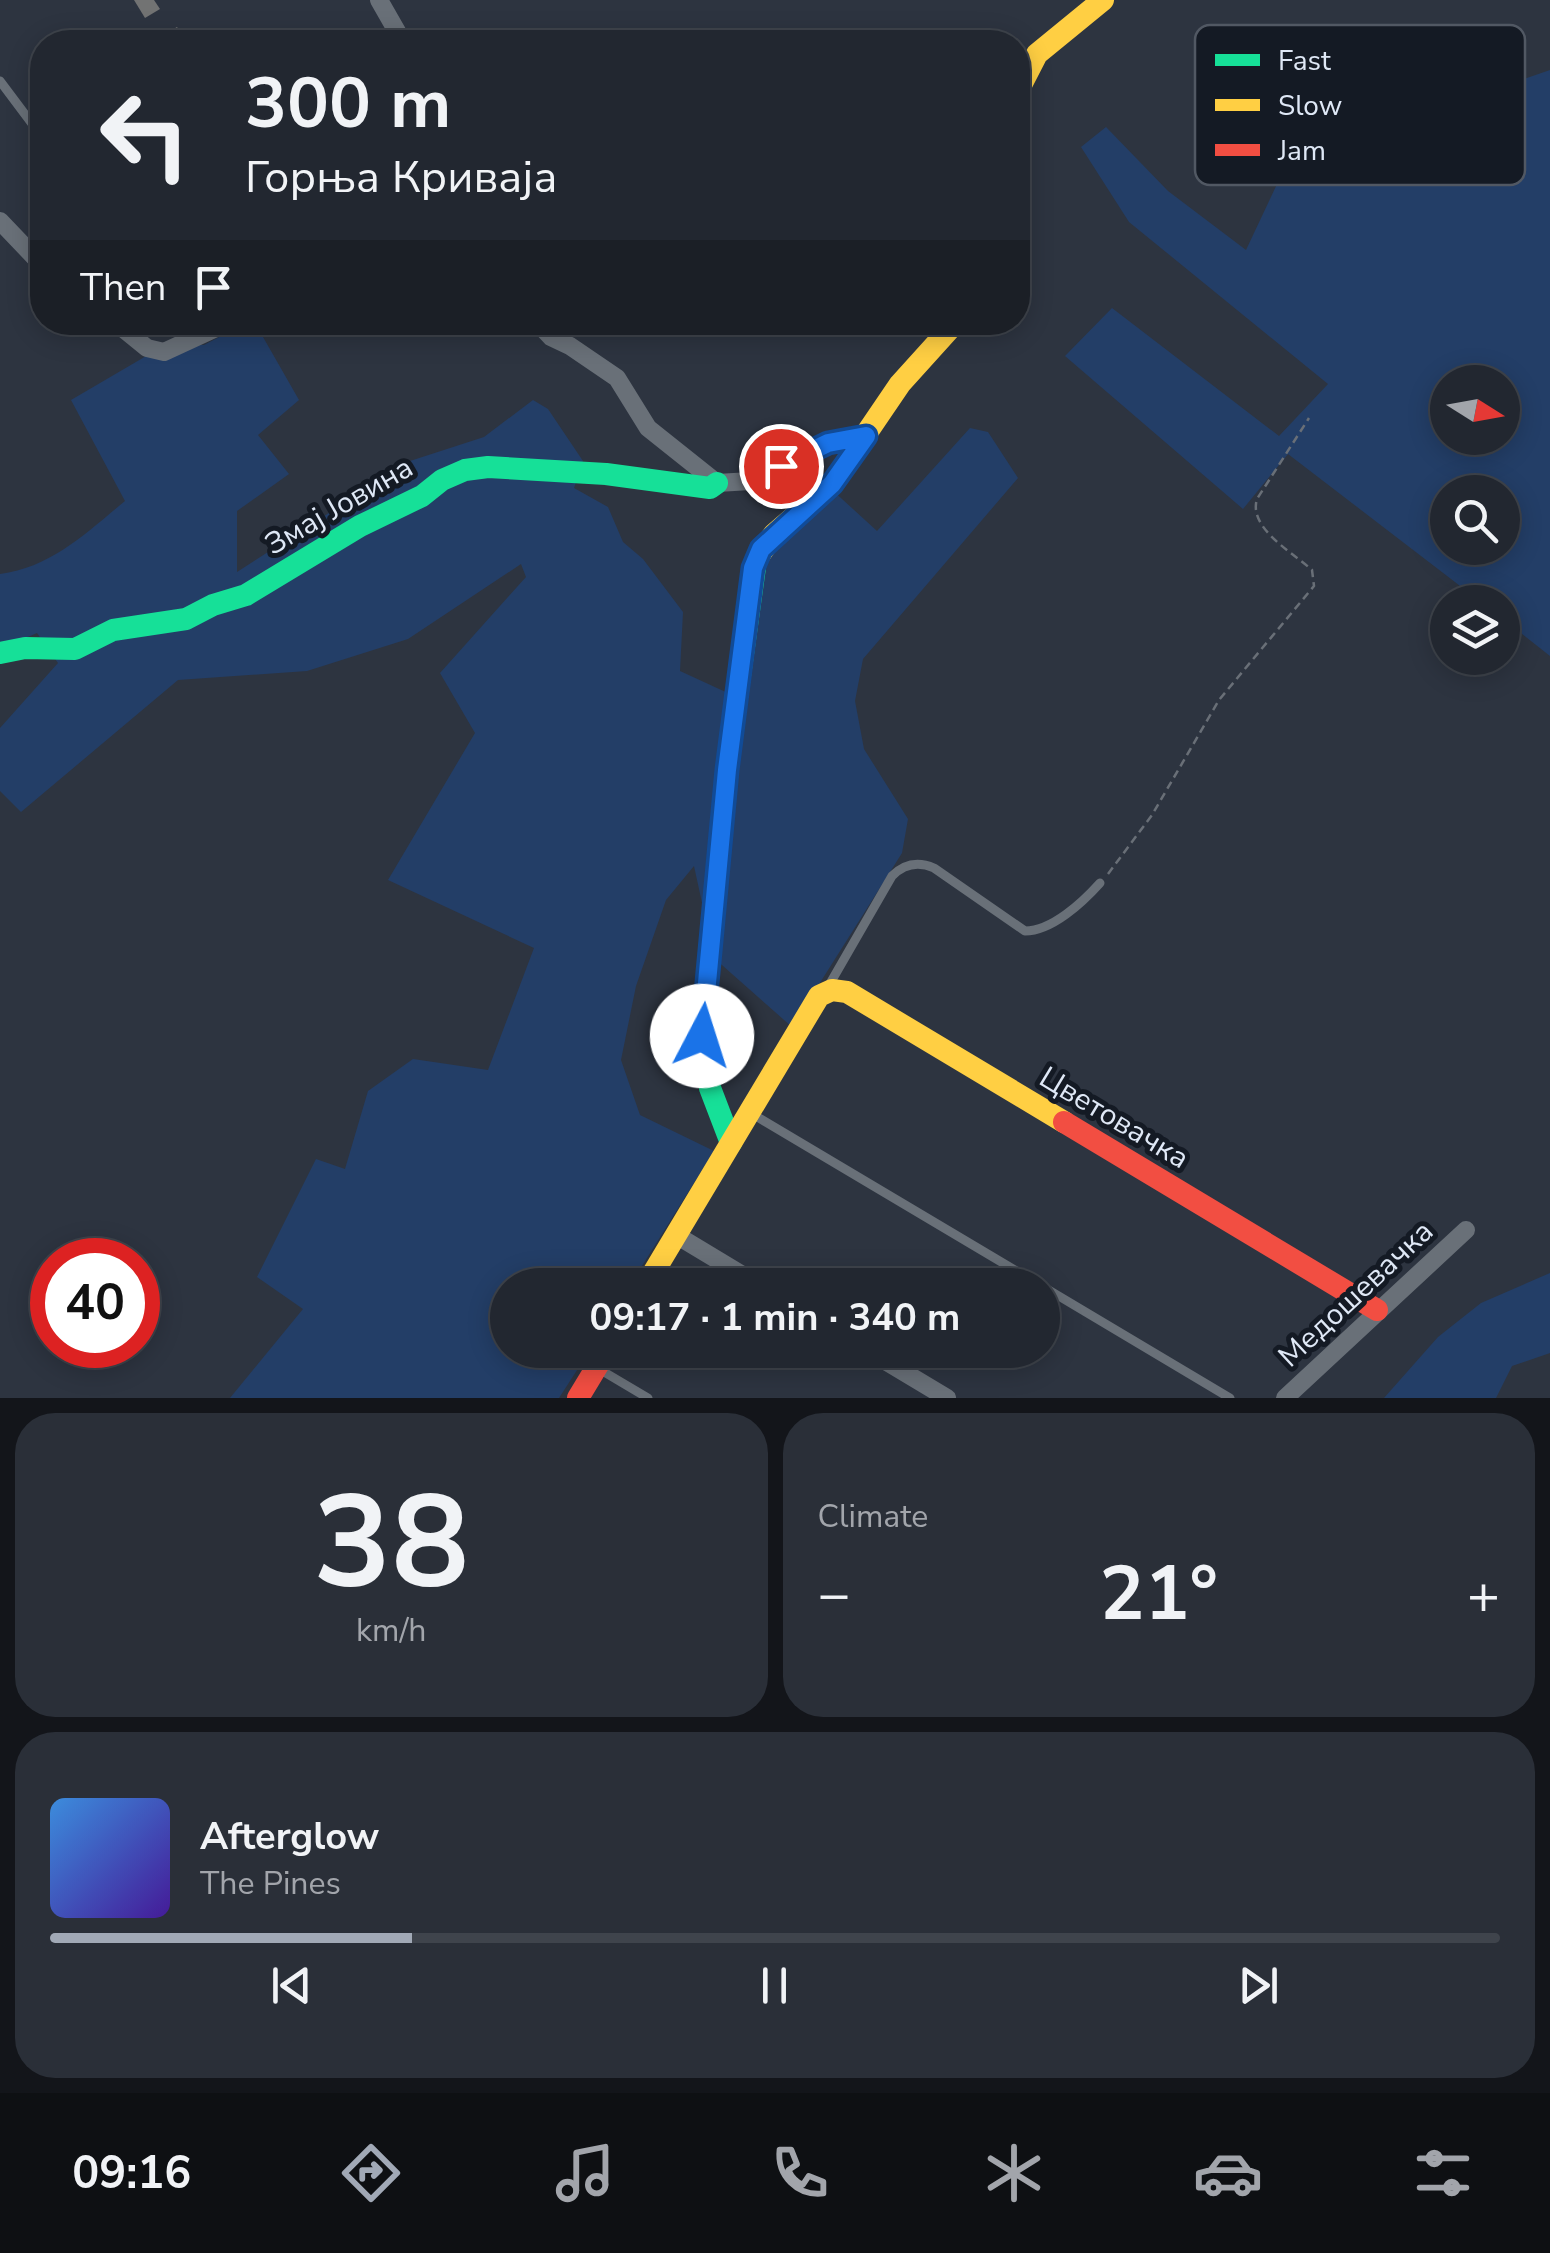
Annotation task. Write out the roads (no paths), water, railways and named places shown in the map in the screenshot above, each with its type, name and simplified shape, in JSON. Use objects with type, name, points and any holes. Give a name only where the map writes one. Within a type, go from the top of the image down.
[{"type":"street","points":[[379,0],[396,30]]},
{"type":"street","points":[[1030,68],[1037,54],[1103,0]]},
{"type":"street","points":[[0,221],[30,252]]},
{"type":"street","points":[[130,335],[147,348],[164,352],[201,335]]},
{"type":"street","points":[[549,335],[616,378],[648,428],[717,483],[751,481],[828,443],[866,436]]},
{"type":"street","points":[[731,1143],[710,1088],[702,1036],[749,589],[761,549],[832,484],[900,384],[944,335]]},
{"type":"street","name":"Змај Јовина","points":[[0,653],[26,648],[69,650],[113,630],[186,619],[246,595],[360,526],[465,470],[606,474],[710,488],[717,483]]},
{"type":"street","name":"Цветовачка","points":[[823,993],[847,992],[1377,1310]]},
{"type":"street","points":[[656,1268],[823,993]]},
{"type":"street","name":"Медошевачка","points":[[1285,1398],[1466,1230]]},
{"type":"street","points":[[676,1235],[731,1268]]},
{"type":"street","points":[[578,1398],[596,1368]]},
{"type":"street","points":[[898,1368],[948,1398]]},
{"type":"lane","points":[[0,80],[30,121]]},
{"type":"lane","points":[[823,993],[892,876],[905,866],[920,864],[934,868],[1025,931],[1043,928],[1085,899],[1100,883]]},
{"type":"lane","points":[[752,1113],[1011,1268]]},
{"type":"lane","points":[[1060,1297],[1230,1398]]},
{"type":"lane","points":[[613,1368],[648,1398]]}]
